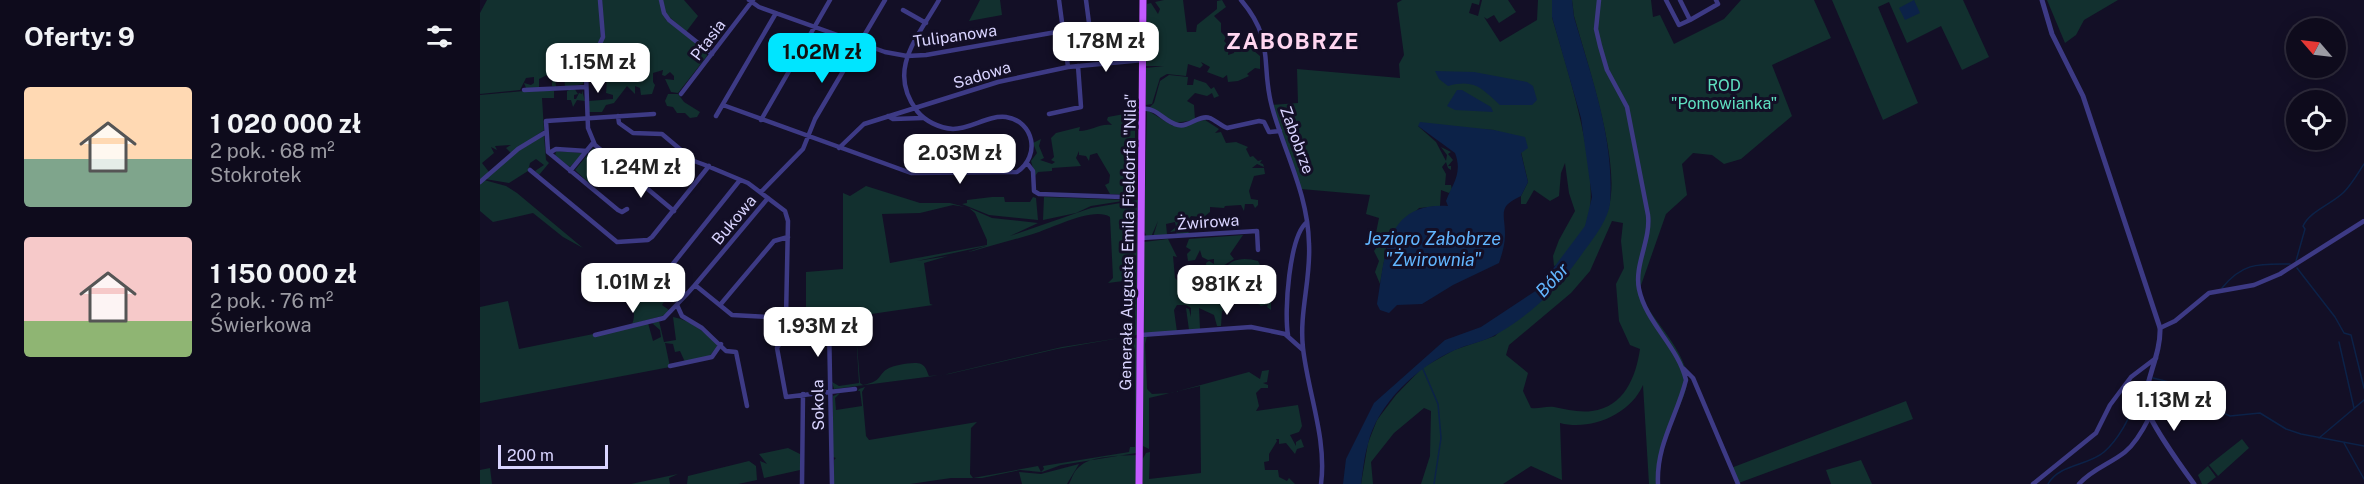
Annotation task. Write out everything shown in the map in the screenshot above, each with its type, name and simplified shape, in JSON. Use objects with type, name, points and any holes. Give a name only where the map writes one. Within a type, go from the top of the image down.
[{"type":"main road","name":"Generała Augusta Emila Fieldorfa \"Nila\"","points":[[1139,484],[1143,0]]},
{"type":"street","points":[[600,0],[603,31],[599,46],[589,65],[586,87],[588,132],[593,143],[674,211]]},
{"type":"street","points":[[661,0],[664,13],[671,23],[712,54]]},
{"type":"street","points":[[761,120],[830,0]]},
{"type":"street","points":[[761,192],[804,149],[815,119],[885,0]]},
{"type":"street","points":[[723,105],[839,148],[919,174],[1014,172],[1028,163],[1032,153],[1032,141],[1026,130],[1013,119],[1001,117],[955,129],[940,126],[923,118],[907,95],[904,83],[907,56],[939,0]]},
{"type":"street","points":[[1059,0],[1068,67]]},
{"type":"street","name":"Tulipanowa","points":[[751,1],[814,27],[907,56],[926,55],[1088,26],[1086,0]]},
{"type":"street","name":"Zabobrze","points":[[1241,0],[1264,41],[1271,103],[1298,177],[1307,222],[1310,265],[1303,306],[1303,350],[1320,442],[1321,484]]},
{"type":"street","points":[[1599,0],[1596,29],[1610,76],[1627,107],[1649,222],[1639,278],[1639,291],[1684,369],[1693,378],[1738,484]]},
{"type":"street","points":[[1666,0],[1679,25],[1718,4],[1716,0]]},
{"type":"street","points":[[1680,0],[1690,20]]},
{"type":"street","points":[[2042,0],[2052,34],[2088,110],[2160,328],[2156,357],[2145,402],[2149,418],[2193,484]]},
{"type":"street","name":"Ptasia","points":[[681,94],[751,1]]},
{"type":"street","points":[[903,10],[926,23]]},
{"type":"street","points":[[716,116],[776,13]]},
{"type":"street","name":"Sadowa","points":[[839,148],[862,125],[998,82],[1068,67],[1143,60]]},
{"type":"street","points":[[1049,114],[1081,107],[1078,66]]},
{"type":"street","points":[[524,90],[586,87]]},
{"type":"street","points":[[1143,109],[1153,110],[1176,125],[1189,124],[1202,117],[1210,118],[1227,128],[1264,122],[1269,132],[1280,131]]},
{"type":"street","points":[[627,209],[622,212],[618,210],[549,153],[546,122],[654,114]]},
{"type":"street","points":[[618,116],[619,123],[633,134],[662,134],[681,150],[681,162]]},
{"type":"street","points":[[888,116],[893,119],[923,118]]},
{"type":"street","points":[[480,182],[518,149],[546,132]]},
{"type":"street","points":[[570,171],[593,143]]},
{"type":"street","points":[[549,153],[556,149],[587,151]]},
{"type":"street","points":[[622,169],[629,165],[694,161],[740,180],[761,192],[786,213],[788,237],[785,335],[777,348],[786,397],[830,390],[855,389]]},
{"type":"street","points":[[1028,163],[1034,171],[1034,190],[1039,194],[1122,197]]},
{"type":"street","points":[[530,170],[617,242],[648,240],[709,166]]},
{"type":"street","points":[[686,295],[671,282],[669,270],[740,180]]},
{"type":"street","name":"Bukowa","points":[[595,335],[662,319],[695,285],[768,198]]},
{"type":"street","points":[[2160,328],[2175,321],[2209,293],[2254,285],[2280,274],[2364,221]]},
{"type":"street","points":[[1288,336],[1287,286],[1302,226],[1307,222]]},
{"type":"street","name":"Żwirowa","points":[[1141,238],[1257,231],[1258,249]]},
{"type":"street","points":[[720,305],[774,241],[788,237]]},
{"type":"street","points":[[695,285],[732,315],[786,318]]},
{"type":"street","points":[[677,305],[682,316],[702,328],[726,351],[736,352],[747,406]]},
{"type":"street","name":"Sokola","points":[[829,324],[832,484]]},
{"type":"street","points":[[1140,335],[1243,327],[1288,336],[1303,350]]},
{"type":"street","points":[[670,366],[712,357],[721,344]]},
{"type":"street","points":[[2033,484],[2096,433],[2110,405],[2131,377],[2156,357]]},
{"type":"street","points":[[1658,484],[1657,465],[1661,445],[1682,397],[1686,380],[1684,369]]},
{"type":"street","points":[[802,484],[803,394]]},
{"type":"street","points":[[2079,484],[2085,477],[2125,452],[2142,433],[2149,418]]},
{"type":"green space","points":[[487,0],[599,0],[601,39],[585,68],[574,69],[573,80],[577,79],[578,73],[584,72],[583,84],[565,87],[564,72],[555,73],[556,87],[552,86],[552,75],[549,74],[539,79],[539,88],[526,88],[524,83],[531,85],[534,83],[534,77],[526,78],[520,90],[480,94],[480,13]]},
{"type":"green space","points":[[602,0],[659,0],[666,20],[706,51],[707,56],[678,93],[671,92],[665,79],[674,80],[674,76],[670,72],[665,76],[662,75],[663,70],[653,73],[655,85],[652,94],[641,95],[640,88],[635,86],[635,94],[627,86],[614,103],[606,105],[602,112],[589,112],[589,101],[613,99],[613,95],[606,93]]},
{"type":"green space","points":[[662,0],[684,0],[698,16],[686,32],[664,12]]},
{"type":"green space","points":[[980,0],[1000,0],[1002,15],[969,21]]},
{"type":"green space","points":[[1183,0],[1187,32],[1196,32],[1197,25],[1217,9],[1217,1],[1222,0],[1226,7],[1214,16],[1221,23],[1221,32],[1226,37],[1224,41],[1229,46],[1228,55],[1234,53],[1235,47],[1248,46],[1260,56],[1260,69],[1255,68],[1247,74],[1249,76],[1238,81],[1228,82],[1227,75],[1223,78],[1207,72],[1210,67],[1201,62],[1203,65],[1200,68],[1188,64],[1186,76],[1167,74],[1160,78],[1152,104],[1146,105],[1146,68],[1164,66],[1146,66],[1147,4],[1151,3],[1158,14],[1160,9],[1155,2]]},
{"type":"green space","points":[[1402,0],[1480,0],[1479,5],[1472,3],[1469,13],[1478,16],[1482,0],[1508,0],[1516,12],[1499,23],[1494,15],[1487,19],[1484,17],[1500,42],[1537,20],[1538,0],[1552,0],[1552,17],[1581,122],[1590,180],[1590,206],[1586,226],[1559,264],[1554,266],[1553,256],[1575,211],[1569,193],[1565,163],[1561,173],[1559,196],[1550,201],[1534,190],[1526,204],[1521,204],[1521,196],[1528,182],[1521,152],[1494,130],[1418,126],[1436,142],[1446,161],[1447,155],[1441,147],[1451,152],[1448,154],[1453,160],[1448,166],[1451,166],[1451,170],[1448,168],[1446,162],[1442,167],[1446,174],[1445,185],[1451,185],[1452,190],[1449,193],[1441,190],[1440,206],[1419,208],[1388,239],[1380,284],[1375,272],[1379,261],[1374,251],[1381,241],[1375,238],[1379,218],[1366,214],[1370,195],[1301,189],[1271,105],[1298,103],[1297,69],[1400,78],[1399,64],[1404,55],[1397,3]]},
{"type":"green space","name":"ROD \"Pomowianka\"","points":[[1572,0],[1651,0],[1653,17],[1660,15],[1674,44],[1724,19],[1741,0],[1814,0],[1831,38],[1772,65],[1792,116],[1741,159],[1724,164],[1712,155],[1693,153],[1682,164],[1687,195],[1666,214],[1639,291],[1681,357],[1687,376],[1684,395],[1664,442],[1659,484],[1649,484],[1643,385],[1629,405],[1608,418],[1584,425],[1560,423],[1562,480],[1531,466],[1503,484],[1421,484],[1430,456],[1431,411],[1424,408],[1394,433],[1371,462],[1373,484],[1361,484],[1368,443],[1377,420],[1396,395],[1422,368],[1454,350],[1495,336],[1592,239],[1606,215],[1611,187],[1607,139],[1574,16]],"holes":[[[1612,221],[1623,223],[1621,241],[1624,268],[1616,284],[1619,321],[1630,345],[1640,349],[1631,380],[1620,397],[1603,408],[1582,412],[1551,407],[1531,408],[1523,391],[1528,373],[1506,355],[1509,345],[1571,293],[1590,271]]]},
{"type":"green space","points":[[1832,0],[1963,0],[1989,57],[1962,70],[1941,26],[1907,43],[1889,2],[1878,7],[1918,103],[1883,120]]},
{"type":"green space","points":[[2047,0],[2118,0],[2084,20],[2076,35],[2065,43]]},
{"type":"green space","points":[[601,47],[606,77],[602,82],[588,82],[588,71]]},
{"type":"green space","points":[[1169,75],[1188,77],[1187,85],[1193,85],[1194,79],[1206,83],[1211,89],[1214,87],[1219,96],[1214,98],[1212,93],[1207,96],[1195,93],[1187,101],[1194,105],[1195,120],[1175,123],[1150,107],[1154,103],[1160,81]]},
{"type":"green space","points":[[574,88],[578,94],[574,95],[574,99],[579,93],[582,94],[582,90],[585,101],[577,100],[573,107],[571,100],[567,100],[567,91]]},
{"type":"green space","points":[[554,91],[554,98],[542,98],[544,130],[511,153],[506,148],[511,145],[495,146],[497,150],[491,147],[494,153],[482,163],[489,172],[480,181],[480,95]]},
{"type":"green space","points":[[668,94],[678,94],[684,102],[700,112],[697,117],[690,118],[685,113],[677,113],[673,107],[667,106],[665,101]]},
{"type":"green space","points":[[1147,110],[1173,126],[1205,120],[1219,129],[1215,133],[1221,132],[1226,143],[1236,142],[1248,147],[1246,149],[1250,157],[1253,156],[1258,161],[1262,160],[1260,163],[1264,167],[1257,164],[1252,168],[1264,168],[1265,174],[1254,176],[1249,191],[1251,199],[1258,200],[1258,205],[1255,208],[1253,204],[1245,204],[1244,211],[1241,205],[1224,208],[1210,207],[1210,212],[1205,216],[1208,226],[1202,224],[1201,217],[1191,216],[1189,219],[1182,217],[1181,230],[1188,230],[1189,234],[1177,235],[1176,231],[1170,232],[1176,227],[1175,222],[1166,224],[1167,234],[1175,235],[1153,237],[1158,221],[1151,237],[1147,237],[1144,231]]},
{"type":"green space","points":[[1135,112],[1135,199],[1091,206],[1076,213],[1043,220],[1044,197],[1126,200],[1126,195],[1110,194],[1105,185],[1109,183],[1110,175],[1097,153],[1090,155],[1089,161],[1086,156],[1079,155],[1079,151],[1076,158],[1081,166],[1052,168],[1052,171],[1038,172],[1035,176],[1031,161],[1037,153],[1033,143],[1041,139],[1039,146],[1044,158],[1040,160],[1052,164],[1055,162],[1051,160],[1054,157],[1051,138],[1056,133],[1080,127],[1079,131],[1112,125],[1107,120],[1108,117]]},
{"type":"green space","points":[[544,135],[546,160],[549,163],[539,175],[535,171],[544,165],[536,159],[530,163],[528,171],[509,183],[485,179],[518,151]]},
{"type":"green space","points":[[593,148],[613,163],[610,162],[605,170],[610,172],[614,165],[616,167],[598,187],[602,177],[599,175],[589,183],[575,170]]},
{"type":"green space","points":[[556,151],[583,153],[570,167],[555,156]]},
{"type":"green space","points":[[484,180],[506,186],[517,193],[583,248],[563,237],[533,213],[493,222],[480,211],[480,184]]},
{"type":"green space","points":[[866,186],[920,203],[950,203],[965,207],[953,205],[920,213],[882,214],[890,263],[987,245],[975,213],[969,208],[992,218],[1038,223],[1010,236],[1091,208],[1138,200],[1137,335],[1126,337],[1135,333],[1135,284],[1131,280],[1108,283],[1113,278],[1110,217],[1103,214],[1072,219],[1033,234],[973,251],[968,252],[986,246],[917,261],[948,256],[924,263],[930,304],[933,305],[837,319],[832,322],[839,330],[834,332],[825,318],[825,322],[806,324],[806,272],[843,269],[843,193],[850,196]]},
{"type":"green space","points":[[1004,197],[1005,202],[1030,202],[1033,197],[1036,198],[1038,220],[989,215],[962,204],[967,203],[967,200]]},
{"type":"green space","points":[[1243,235],[1230,254],[1234,259],[1210,274],[1207,272],[1206,263],[1209,261],[1214,264],[1214,259],[1208,260],[1202,257],[1200,250],[1195,260],[1188,261],[1187,254],[1191,250],[1186,247],[1189,239]]},
{"type":"green space","points":[[1168,239],[1177,257],[1173,256],[1175,278],[1179,282],[1224,271],[1234,261],[1248,259],[1258,261],[1260,265],[1259,285],[1272,289],[1266,294],[1263,288],[1260,290],[1264,299],[1271,300],[1271,310],[1267,307],[1268,304],[1261,306],[1255,302],[1254,286],[1241,286],[1240,281],[1237,281],[1238,287],[1220,289],[1227,294],[1222,300],[1222,309],[1226,310],[1222,311],[1221,326],[1217,326],[1214,315],[1199,308],[1200,329],[1189,330],[1186,308],[1189,309],[1191,317],[1191,308],[1186,305],[1177,305],[1174,310],[1177,332],[1144,333],[1144,242]]},
{"type":"green space","points":[[652,269],[653,286],[660,292],[658,294],[661,297],[664,294],[667,297],[662,305],[669,310],[666,315],[632,324],[634,314],[632,301],[627,288],[620,279],[649,273]]},
{"type":"green space","points":[[508,301],[519,349],[648,323],[653,341],[661,337],[660,330],[652,323],[659,321],[664,342],[676,340],[673,317],[692,324],[718,345],[710,356],[685,362],[680,351],[675,352],[673,344],[665,343],[670,367],[480,403],[480,307]]},
{"type":"green space","points":[[856,332],[860,383],[863,385],[874,382],[889,368],[905,364],[921,364],[929,376],[939,375],[834,389],[832,382],[839,386],[859,383],[856,333],[833,336]]},
{"type":"green space","points":[[1147,336],[1145,344],[1147,389],[1152,394],[1170,393],[1149,398],[1149,449],[1143,446],[1143,338]]},
{"type":"green space","points":[[1122,338],[1057,349],[945,375],[1062,347]]},
{"type":"green space","points":[[1138,338],[1136,453],[1061,465],[1041,472],[1044,469],[1043,466],[1129,452],[1130,447],[1135,447],[1135,350],[1131,341],[1126,339]]},
{"type":"green space","points":[[1269,370],[1267,382],[1263,383],[1268,385],[1268,388],[1261,388],[1256,393],[1259,406],[1256,411],[1298,405],[1302,426],[1299,432],[1290,435],[1296,446],[1296,442],[1301,439],[1304,447],[1297,449],[1295,454],[1286,443],[1279,444],[1279,439],[1276,439],[1269,454],[1269,461],[1264,462],[1265,470],[1278,470],[1279,477],[1287,481],[1289,478],[1295,484],[1141,484],[1141,462],[1146,453],[1150,452],[1149,479],[1201,473],[1200,386],[1176,392],[1249,372],[1260,379],[1262,371]]},
{"type":"green space","points":[[865,387],[862,392],[866,436],[869,440],[977,422],[971,428],[970,474],[973,478],[951,478],[910,484],[833,484],[836,458],[833,457],[833,396],[840,393],[835,398],[836,410],[862,406],[860,391],[858,391]]},
{"type":"green space","points":[[1906,401],[1913,419],[1736,484],[1731,468]]},
{"type":"green space","points":[[2242,439],[2249,448],[2218,476],[2209,465]]},
{"type":"green space","points":[[788,448],[800,454],[800,470],[764,478],[760,461],[767,464],[759,454]]},
{"type":"green space","points":[[1136,455],[1136,484],[1069,484],[1074,473],[1084,463],[1106,457]]},
{"type":"green space","points":[[1861,460],[1872,484],[1831,484],[1826,470]]},
{"type":"green space","points":[[749,461],[756,466],[757,480],[738,484],[687,484],[688,476]]},
{"type":"green space","points":[[1079,464],[1067,484],[1022,484],[1019,472],[1041,474]]},
{"type":"green space","points":[[1038,466],[1041,472],[1020,470],[973,478]]},
{"type":"green space","points":[[2208,466],[2216,477],[2207,484],[2202,484],[2198,475]]},
{"type":"green space","points":[[490,468],[492,484],[480,484],[480,470]]},
{"type":"green space","points":[[678,474],[669,478],[670,484],[631,484]]},
{"type":"water","name":"Bóbr","points":[[1552,0],[1572,0],[1574,17],[1600,109],[1611,179],[1610,203],[1606,217],[1573,266],[1533,309],[1492,337],[1441,357],[1401,388],[1380,415],[1373,429],[1361,484],[1343,484],[1346,459],[1374,403],[1445,340],[1481,327],[1537,290],[1585,226],[1592,197],[1581,118],[1552,17]]},
{"type":"water","points":[[1914,0],[1920,13],[1905,20],[1899,8]]},
{"type":"water","points":[[1435,71],[1474,72],[1527,82],[1533,86],[1537,100],[1532,105],[1500,105],[1477,86],[1457,84],[1448,86],[1439,79]]},
{"type":"water","points":[[1457,90],[1462,90],[1491,107],[1493,112],[1455,110],[1447,106]]},
{"type":"water","name":"Jezioro Zabobrze \"Żwirownia\"","points":[[1420,122],[1494,130],[1525,137],[1528,148],[1521,153],[1528,182],[1521,196],[1505,207],[1505,235],[1499,263],[1453,285],[1422,304],[1397,305],[1389,313],[1380,310],[1377,304],[1382,268],[1392,236],[1400,223],[1411,213],[1427,207],[1448,206],[1446,201],[1458,167],[1455,153],[1418,126]]},
{"type":"waterway","points":[[2296,261],[2306,221],[2344,192],[2364,164]]},
{"type":"waterway","points":[[2222,288],[2237,273],[2252,266],[2290,264]]},
{"type":"waterway","points":[[2297,268],[2335,317],[2344,333],[2351,335],[2364,388]]},
{"type":"waterway","points":[[2339,342],[2354,408]]},
{"type":"waterway","points":[[1423,369],[1438,404],[1441,438],[1434,484]]},
{"type":"waterway","points":[[2153,378],[2173,383],[2200,403],[2230,416],[2260,413],[2286,429],[2301,434],[2364,446]]},
{"type":"waterway","points":[[2048,484],[2059,473],[2097,457],[2111,445],[2123,428],[2147,380]]},
{"type":"waterway","points":[[2319,438],[2364,400]]},
{"type":"waterway","points":[[2344,443],[2364,479]]},
{"type":"district","name":"ZABOBRZE","points":[[1293,41]]}]
